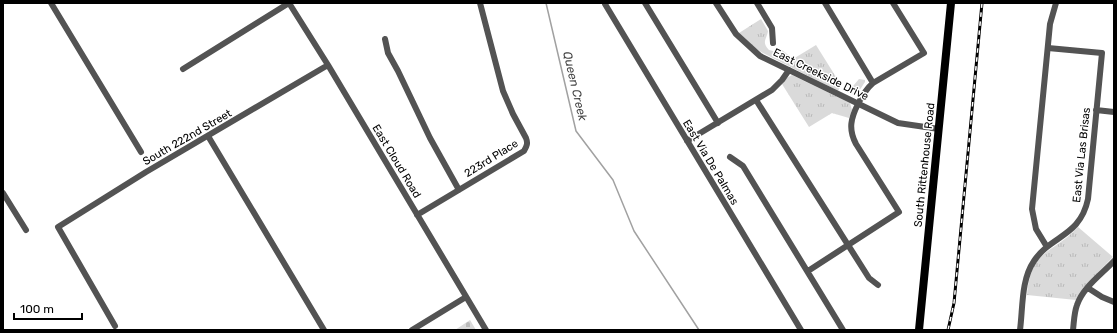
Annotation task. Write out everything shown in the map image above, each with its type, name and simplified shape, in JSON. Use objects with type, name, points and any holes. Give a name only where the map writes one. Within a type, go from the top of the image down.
[{"type":"main road","name":"South Rittenhouse Road","points":[[919,330],[952,3]]},
{"type":"street","points":[[51,3],[141,152]]},
{"type":"street","points":[[182,69],[289,3]]},
{"type":"street","name":"East Cloud Road","points":[[289,3],[328,65],[486,330]]},
{"type":"street","name":"223rd Place","points":[[417,215],[524,151],[527,142],[512,114],[503,91],[480,3]]},
{"type":"street","points":[[645,3],[718,123]]},
{"type":"street","name":"East Creekside Drive","points":[[716,3],[732,29],[760,56],[898,123],[939,129]]},
{"type":"street","points":[[757,3],[772,28],[773,43]]},
{"type":"street","points":[[825,3],[873,83]]},
{"type":"street","points":[[808,271],[899,212],[850,131],[850,122],[867,88],[924,53],[893,3]]},
{"type":"street","points":[[1047,247],[1036,229],[1032,209],[1051,18],[1056,3]]},
{"type":"street","name":"East Via De Palmas","points":[[605,4],[801,330]]},
{"type":"street","points":[[385,39],[388,53],[433,144],[459,190]]},
{"type":"street","name":"East Via Las Brisas","points":[[1020,330],[1025,284],[1028,271],[1034,259],[1047,247],[1074,228],[1082,217],[1086,206],[1102,53],[1048,48]]},
{"type":"street","name":"South 222nd Street","points":[[115,326],[58,227],[146,172],[328,65]]},
{"type":"street","points":[[687,142],[772,90],[789,70]]},
{"type":"street","points":[[756,100],[869,278],[878,285]]},
{"type":"street","points":[[1096,110],[1114,112]]},
{"type":"street","points":[[208,136],[324,330]]},
{"type":"street","points":[[730,158],[743,166],[844,330]]},
{"type":"street","points":[[3,193],[26,230]]},
{"type":"street","points":[[1073,330],[1076,306],[1082,294],[1114,260]]},
{"type":"street","points":[[1088,288],[1102,297],[1114,302]]},
{"type":"street","points":[[412,330],[466,297]]},
{"type":"green space","points":[[761,19],[768,31],[765,45],[769,50],[777,52],[781,49],[793,59],[816,45],[841,85],[838,91],[756,49],[739,33]]},
{"type":"green space","points":[[792,75],[850,103],[852,110],[849,118],[832,113],[809,127],[782,84]]},
{"type":"green space","points":[[859,79],[865,80],[860,90],[856,94],[851,94],[848,92]]},
{"type":"green space","points":[[1078,227],[1113,257],[1084,287],[1076,300],[1027,295],[1029,280],[1033,268],[1038,260],[1069,236]]},
{"type":"green space","points":[[470,320],[476,330],[455,330]]},
{"type":"waterway","name":"Queen Creek","points":[[546,3],[576,131],[613,180],[634,231],[699,330]]},
{"type":"railway","points":[[948,330],[954,303],[982,3]]}]
